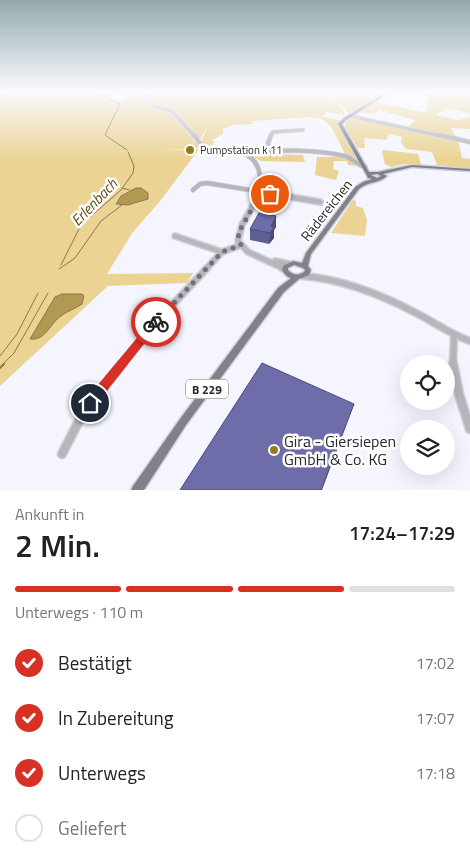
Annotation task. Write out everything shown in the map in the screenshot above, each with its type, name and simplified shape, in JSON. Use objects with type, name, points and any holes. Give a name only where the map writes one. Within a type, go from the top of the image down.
[{"type":"main road","points":[[350,116],[341,122],[341,126],[365,167],[375,174],[417,166],[470,170]]},
{"type":"main road","points":[[375,174],[375,179]]},
{"type":"main road","name":"Rädereichen","points":[[289,267],[308,254],[351,195],[364,182],[375,174],[382,179],[364,182]]},
{"type":"main road","name":"Rädereichen","points":[[303,272],[308,254]]},
{"type":"main road","points":[[289,267],[303,272]]},
{"type":"main road","points":[[289,267],[303,272]]},
{"type":"main road","name":"B 229","points":[[281,290],[289,267]]},
{"type":"main road","name":"B 229","points":[[137,490],[183,422],[281,290],[303,272]]},
{"type":"street","points":[[175,115],[201,145],[208,149],[247,155],[265,152],[345,156],[365,167]]},
{"type":"street","points":[[350,116],[470,142]]},
{"type":"street","points":[[265,152],[272,133],[280,130],[303,130]]},
{"type":"street","points":[[247,155],[254,161],[259,170],[261,192],[238,234],[241,245],[251,254],[289,267]]},
{"type":"street","points":[[193,190],[198,185],[204,183],[320,202]]},
{"type":"street","points":[[175,236],[192,240],[222,252]]},
{"type":"street","points":[[62,454],[82,413],[154,324],[222,252],[241,245]]},
{"type":"street","points":[[303,272],[406,308],[454,336],[470,341]]},
{"type":"street","points":[[454,336],[452,349],[455,382],[470,429]]},
{"type":"shaded area","points":[[0,115],[173,115],[200,148],[154,151],[199,149],[161,200],[133,232],[107,274],[193,273],[187,283],[108,286],[0,386]],"holes":[[[139,188],[148,193],[148,199],[134,204],[117,205],[116,202],[126,193]]]},
{"type":"shaded area","points":[[177,115],[324,115],[323,117],[340,120],[338,126],[358,159],[345,154],[331,126],[322,119],[310,117],[252,121],[253,124],[233,125],[223,129],[223,134],[211,141],[215,142],[210,148],[201,142],[209,123],[200,140]]},
{"type":"shaded area","points":[[397,115],[421,115],[415,120]]},
{"type":"shaded area","points":[[421,115],[436,115],[458,120],[470,117],[470,129],[451,128],[457,139],[408,129]]},
{"type":"shaded area","points":[[351,117],[458,140],[462,158],[470,159],[470,168],[437,165],[432,152],[406,149],[401,143],[402,137],[389,134],[386,140],[364,138],[365,148],[358,148],[345,127],[346,121]]},
{"type":"shaded area","points":[[383,150],[418,154],[421,164],[404,164],[391,167],[385,164]]},
{"type":"shaded area","points":[[263,154],[303,155],[305,162],[261,161],[253,156]]},
{"type":"shaded area","points":[[317,157],[344,158],[358,166],[348,165],[347,161],[334,161],[333,169],[339,171],[336,180],[315,175]]},
{"type":"shaded area","points":[[136,188],[141,188],[148,193],[148,199],[128,205],[116,204],[121,196]]},
{"type":"shaded area","points":[[353,200],[356,201],[356,206],[363,208],[367,220],[365,236],[331,233]]},
{"type":"shaded area","points":[[62,294],[82,294],[84,296],[82,304],[57,319],[40,337],[30,339],[55,297]]},
{"type":"building","points":[[259,213],[276,216],[271,226],[274,227],[270,233],[250,229]]},
{"type":"building","name":"Gira - Giersiepen GmbH & Co. KG","points":[[262,363],[354,404],[321,490],[180,490]]},
{"type":"waterway","name":"Erlenbach","points":[[115,115],[105,135],[127,150]]},
{"type":"waterway","name":"Erlenbach","points":[[122,188],[133,173],[134,166],[128,152]]},
{"type":"waterway","name":"Erlenbach","points":[[61,265],[81,225],[122,188]]},
{"type":"waterway","name":"Erlenbach","points":[[122,188],[130,190]]},
{"type":"waterway","points":[[59,269],[75,258],[101,221],[122,205]]},
{"type":"waterway","name":"Erlenbach","points":[[0,356],[17,334],[38,293]]},
{"type":"waterway","points":[[2,365],[14,353],[48,293]]},
{"type":"waterway","points":[[0,368],[4,364]]},
{"type":"way so far","points":[[156,322],[222,252],[241,245],[238,240],[238,234],[261,192],[270,194]]},
{"type":"place","name":"Pumpstation k 11","points":[[190,150]]},
{"type":"place","name":"Gira - Giersiepen GmbH & Co. KG","points":[[274,450]]},
{"type":"route","points":[[90,403],[156,322]]}]
